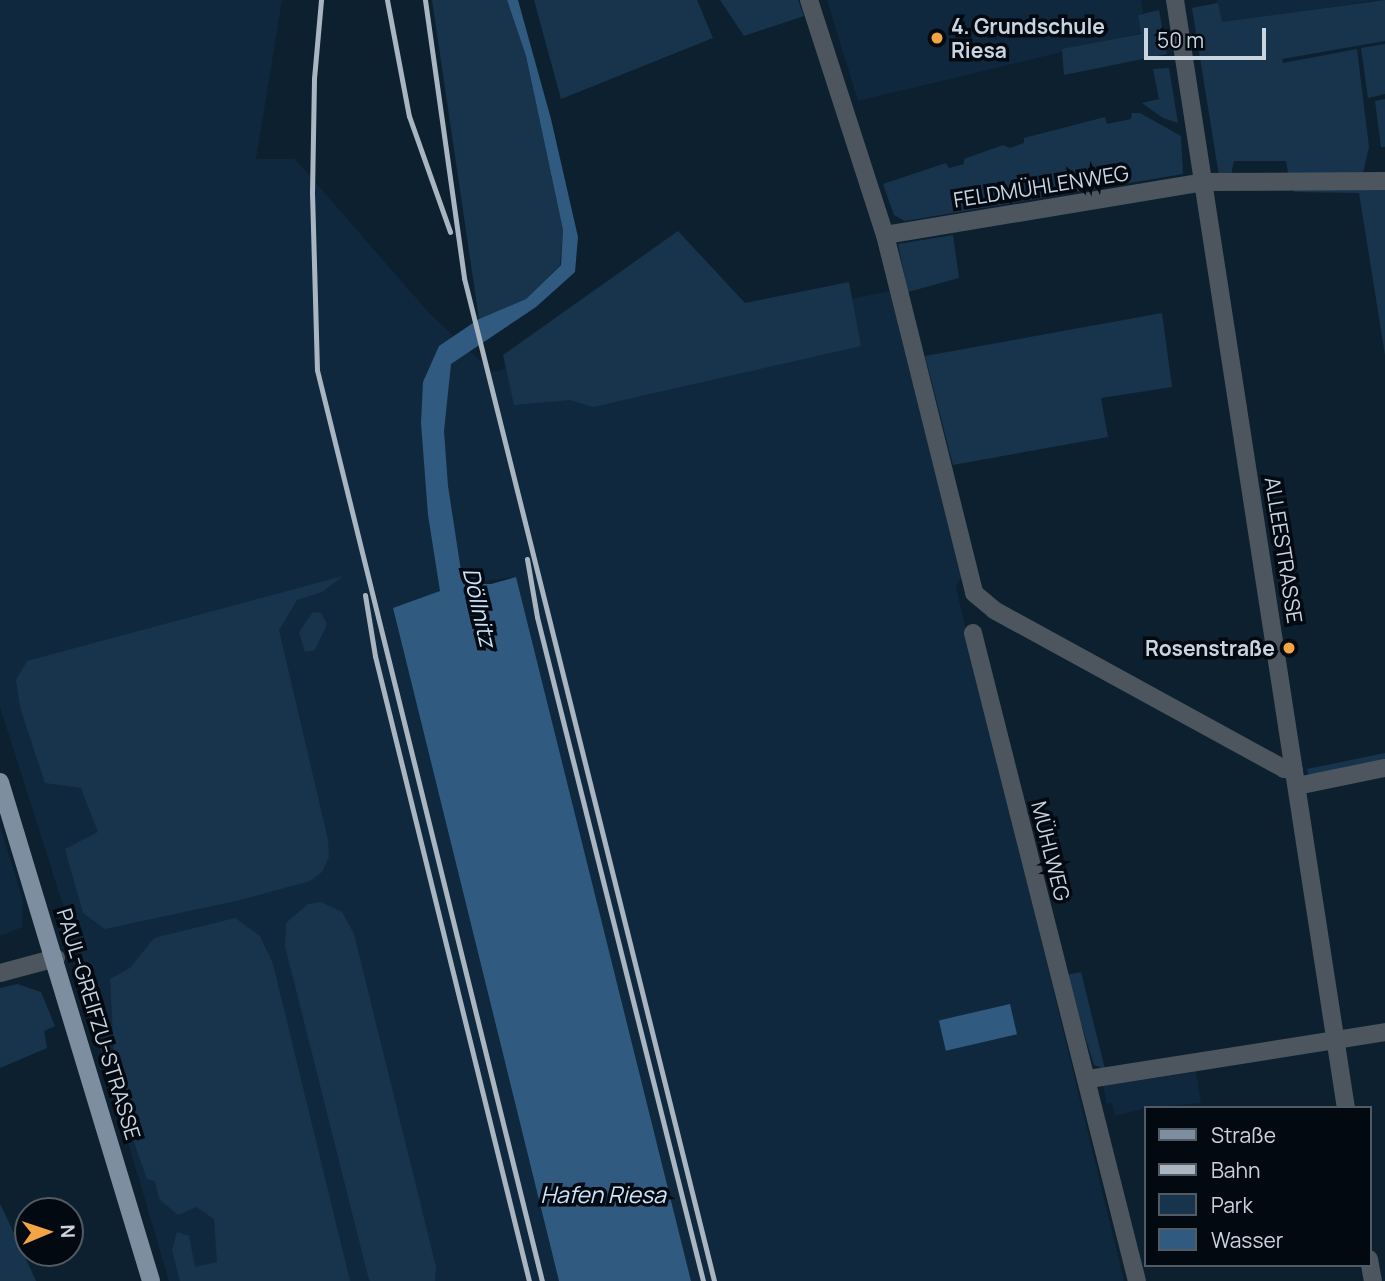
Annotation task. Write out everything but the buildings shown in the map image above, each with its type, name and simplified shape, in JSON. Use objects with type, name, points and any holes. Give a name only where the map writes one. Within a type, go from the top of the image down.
[{"type":"main road","name":"PAUL-GREIFZU-STRASSE","points":[[0,782],[56,958],[151,1281]]},
{"type":"street","points":[[809,0],[885,235],[974,593],[994,610],[1296,778],[1385,768]]},
{"type":"street","name":"ALLEESTRASSE","points":[[1175,0],[1346,1106]]},
{"type":"street","name":"FELDMÜHLENWEG","points":[[885,235],[1204,182],[1385,181]]},
{"type":"street","name":"MÜHLWEG","points":[[972,632],[1089,1079],[1137,1281]]},
{"type":"street","points":[[0,973],[56,958]]},
{"type":"street","points":[[1089,1079],[1385,1032]]},
{"type":"shaded area","name":"Hafen Riesa","points":[[0,0],[282,0],[256,159],[295,159],[429,313],[492,372],[890,291],[963,575],[956,586],[961,610],[1124,1281],[691,1281],[516,577],[463,584],[393,608],[559,1281],[169,1281],[84,993],[85,974],[0,707]]},
{"type":"shaded area","name":"4. Grundschule Riesa","points":[[827,0],[1141,0],[1143,13],[1138,15],[1141,33],[858,101]]},
{"type":"shaded area","points":[[1217,0],[1378,0],[1221,23]]},
{"type":"shaded area","points":[[0,826],[23,900],[22,927],[0,936]]},
{"type":"shaded area","points":[[1196,1072],[1201,1103],[1144,1106],[1144,1108],[1115,1116],[1112,1103],[1107,1104],[1103,1086]]},
{"type":"green space","points":[[432,0],[507,0],[526,56],[563,230],[560,265],[526,299],[479,319]]},
{"type":"green space","points":[[534,0],[697,0],[713,38],[561,99]]},
{"type":"green space","points":[[720,0],[798,0],[804,16],[744,36]]},
{"type":"green space","points":[[1385,0],[1385,41],[1282,59],[1283,63],[1357,49],[1369,147],[1363,173],[1288,173],[1286,161],[1234,161],[1231,175],[1219,176],[1192,8],[1218,3],[1222,22]]},
{"type":"green space","points":[[1159,10],[1167,54],[1064,75],[1062,49],[1141,34],[1138,15]]},
{"type":"green space","points":[[1385,44],[1385,94],[1368,98],[1361,48]]},
{"type":"green space","points":[[1169,68],[1178,123],[1163,118],[1142,103],[1159,99],[1153,69]]},
{"type":"green space","points":[[1385,99],[1385,147],[1381,147],[1375,101]]},
{"type":"green space","points":[[1132,113],[1140,113],[1181,136],[1183,174],[905,221],[894,215],[883,184],[946,163],[949,168],[964,164],[964,159],[1003,145],[1010,148],[1024,143],[1024,138],[1105,117],[1107,124],[1131,119]]},
{"type":"green space","points":[[1294,187],[1385,187],[1385,355],[1359,193],[1294,192]]},
{"type":"green space","points":[[678,231],[745,303],[849,282],[861,346],[593,407],[570,400],[514,405],[503,355]]},
{"type":"green space","points":[[953,235],[959,278],[908,292],[898,244]]},
{"type":"green space","points":[[1162,313],[1172,387],[1101,398],[1108,437],[953,465],[925,356]]},
{"type":"green space","points":[[343,576],[322,592],[297,600],[279,630],[328,840],[329,857],[322,872],[310,881],[240,900],[105,929],[83,913],[65,849],[98,832],[81,788],[45,783],[20,707],[16,680],[27,661]]},
{"type":"green space","points":[[313,612],[321,613],[327,624],[315,650],[305,652],[299,632]]},
{"type":"green space","points":[[1385,753],[1385,763],[1314,777],[1308,774],[1307,769]]},
{"type":"green space","points":[[321,902],[342,912],[354,934],[436,1267],[435,1281],[370,1281],[368,1276],[285,946],[286,923],[308,904]]},
{"type":"green space","points":[[235,918],[260,936],[273,964],[350,1281],[180,1281],[172,1250],[177,1232],[189,1236],[195,1267],[217,1262],[214,1219],[196,1207],[178,1215],[159,1199],[155,1181],[147,1179],[126,1120],[114,1054],[110,979],[130,968],[154,938]]},
{"type":"green space","points":[[1081,972],[1105,1069],[1094,1065],[1066,975]]},
{"type":"green space","points":[[17,984],[41,992],[55,1026],[44,1031],[47,1048],[0,1068],[0,988]]},
{"type":"green space","points":[[0,1204],[14,1233],[14,1267],[30,1267],[36,1281],[0,1281]]},
{"type":"water","name":"Hafen Riesa","points":[[507,0],[518,0],[551,119],[578,237],[575,272],[536,307],[451,364],[444,431],[448,486],[463,584],[491,584],[516,577],[691,1281],[559,1281],[393,608],[440,591],[428,515],[421,423],[423,382],[439,346],[479,319],[526,299],[561,265],[563,230],[526,56]]},
{"type":"water","points":[[1010,1004],[1017,1034],[946,1051],[939,1020]]},
{"type":"railway","points":[[321,0],[314,79],[312,192],[317,370],[542,1281]]},
{"type":"railway","points":[[387,0],[409,116],[450,232]]},
{"type":"railway","points":[[425,0],[464,278],[714,1281]]},
{"type":"railway","points":[[527,559],[537,617],[703,1281]]},
{"type":"railway","points":[[365,595],[375,656],[529,1281]]},
{"type":"place","name":"4. Grundschule Riesa","points":[[937,38]]},
{"type":"place","name":"Rosenstraße","points":[[1289,648]]},
{"type":"water label","name":"Döllnitz","points":[[480,607]]}]
